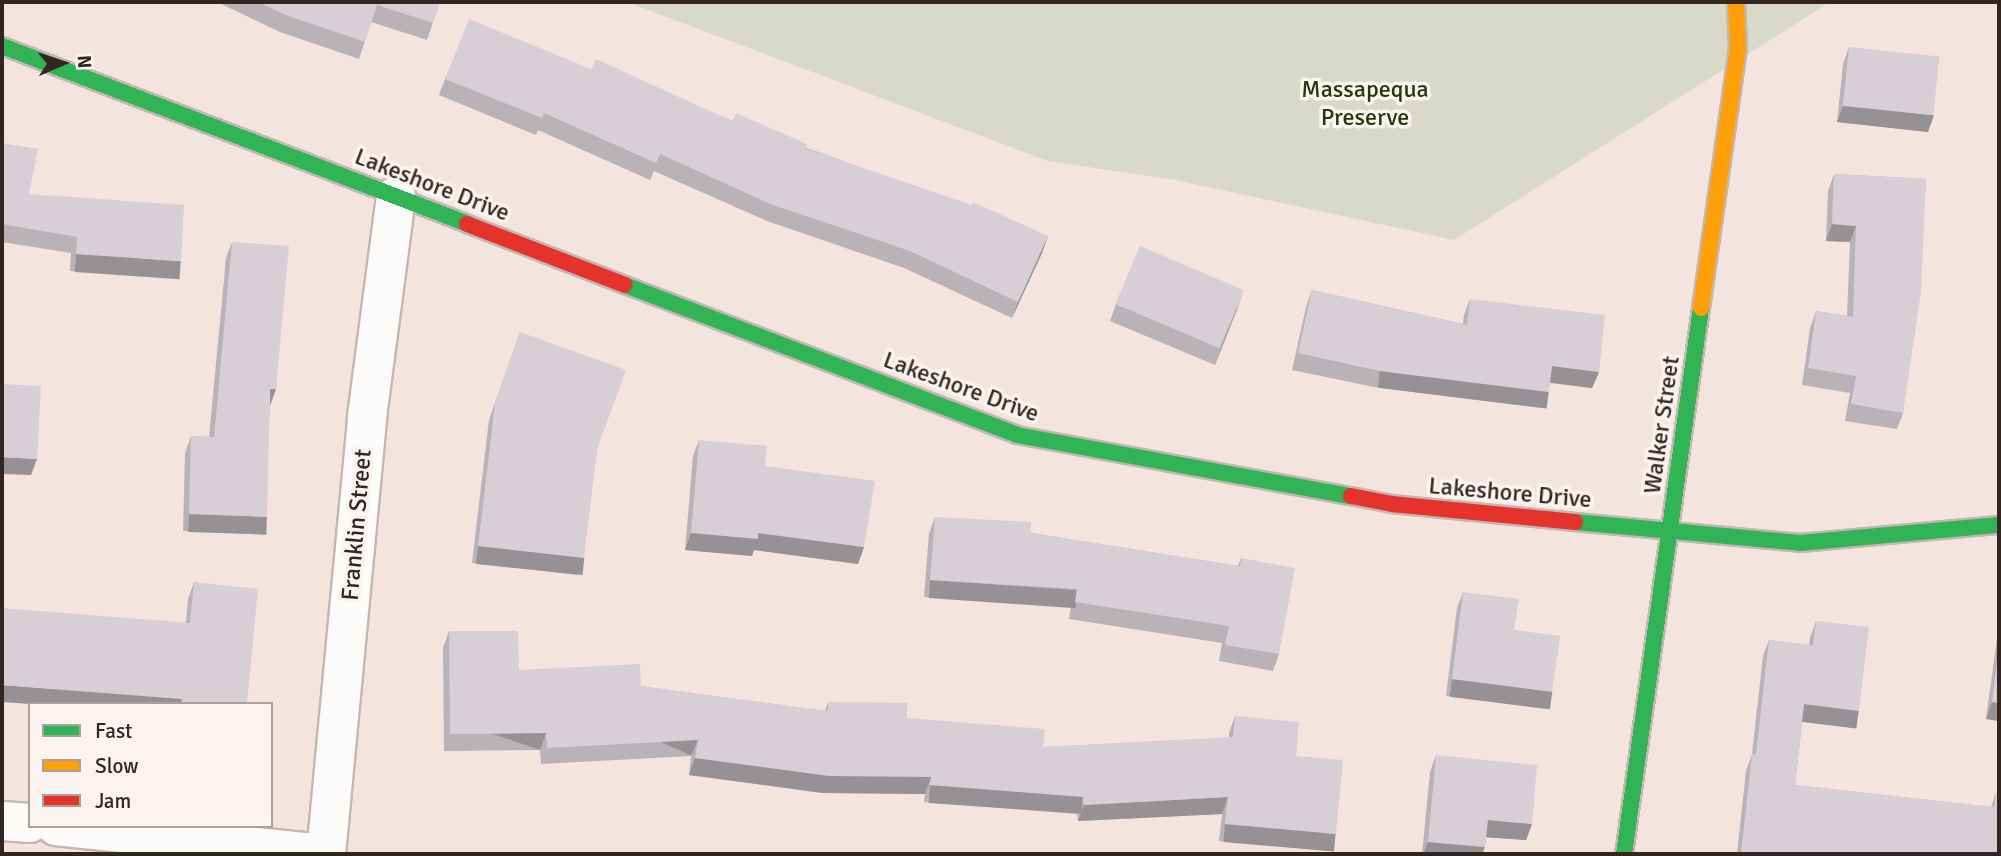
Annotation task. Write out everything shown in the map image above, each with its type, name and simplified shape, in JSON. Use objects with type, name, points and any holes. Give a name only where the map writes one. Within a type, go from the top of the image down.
[{"type":"street","name":"Walker Street","points":[[1624,854],[1738,48],[1736,2]]},
{"type":"street","name":"Lakeshore Drive","points":[[2,46],[1017,435],[1392,504],[1800,544],[1999,525]]},
{"type":"street","name":"Franklin Street","points":[[325,854],[367,417],[397,196]]},
{"type":"street","points":[[2,821],[28,824]]},
{"type":"street","points":[[75,828],[325,854]]},
{"type":"green space","name":"Massapequa Preserve","points":[[627,2],[1830,2],[1454,240],[1175,180],[1048,161]]},
{"type":"building","points":[[258,2],[440,2],[433,23],[377,5],[365,42],[286,15]]},
{"type":"building","points":[[469,19],[591,69],[596,59],[732,121],[736,113],[807,144],[805,148],[972,205],[973,202],[1048,236],[1018,302],[910,251],[773,205],[660,154],[656,163],[544,113],[542,118],[445,79]]},
{"type":"building","points":[[1849,47],[1940,57],[1933,115],[1843,106]]},
{"type":"building","points":[[2,143],[38,149],[29,194],[184,205],[181,261],[76,254],[77,237],[2,224]]},
{"type":"building","points":[[1834,174],[1926,179],[1921,292],[1903,413],[1851,404],[1856,376],[1808,368],[1816,311],[1853,317],[1856,226],[1832,224]]},
{"type":"building","points":[[232,242],[289,246],[276,389],[270,389],[267,517],[189,514],[191,436],[214,437]]},
{"type":"building","points":[[1140,246],[1244,290],[1219,348],[1115,304]]},
{"type":"building","points":[[1312,290],[1467,325],[1470,299],[1605,315],[1599,372],[1552,366],[1549,392],[1380,371],[1298,353]]},
{"type":"building","points":[[520,332],[626,370],[597,449],[584,558],[478,546],[495,404]]},
{"type":"building","points":[[2,384],[41,386],[37,459],[2,457]]},
{"type":"building","points":[[699,440],[767,446],[765,466],[875,481],[864,547],[758,533],[758,539],[691,533]]},
{"type":"building","points":[[935,517],[1031,522],[1031,533],[1240,566],[1241,558],[1295,568],[1279,654],[1225,645],[1229,626],[1075,602],[1077,589],[930,580]]},
{"type":"building","points":[[194,582],[258,589],[247,702],[181,702],[182,699],[2,685],[2,608],[190,623]]},
{"type":"building","points":[[1463,592],[1519,599],[1514,630],[1560,636],[1552,692],[1452,679]]},
{"type":"building","points":[[1816,621],[1869,627],[1859,711],[1804,704],[1795,785],[1994,807],[1996,793],[1999,793],[1999,854],[1741,854],[1769,640],[1813,645]]},
{"type":"building","points":[[449,631],[518,631],[519,670],[640,664],[641,686],[828,711],[828,702],[907,703],[907,718],[1045,729],[1043,747],[1233,737],[1235,716],[1299,722],[1296,756],[1343,760],[1336,834],[1225,824],[1228,797],[1084,805],[1083,797],[930,785],[931,777],[829,776],[695,758],[698,740],[547,748],[546,733],[450,734]]},
{"type":"building","points":[[1999,649],[1999,703],[1992,702]]},
{"type":"building","points":[[1436,755],[1537,765],[1532,824],[1488,820],[1485,847],[1428,842]]},
{"type":"traffic: fast","points":[[2,46],[467,224]]},
{"type":"traffic: fast","points":[[625,285],[1017,435],[1351,496]]},
{"type":"traffic: fast","points":[[1624,854],[1701,308]]},
{"type":"traffic: fast","points":[[1575,522],[1800,543],[1999,525]]},
{"type":"traffic: slow","points":[[1701,308],[1738,48],[1736,2]]},
{"type":"traffic: jam","points":[[467,224],[625,285]]},
{"type":"traffic: jam","points":[[1351,496],[1392,504],[1575,522]]}]
